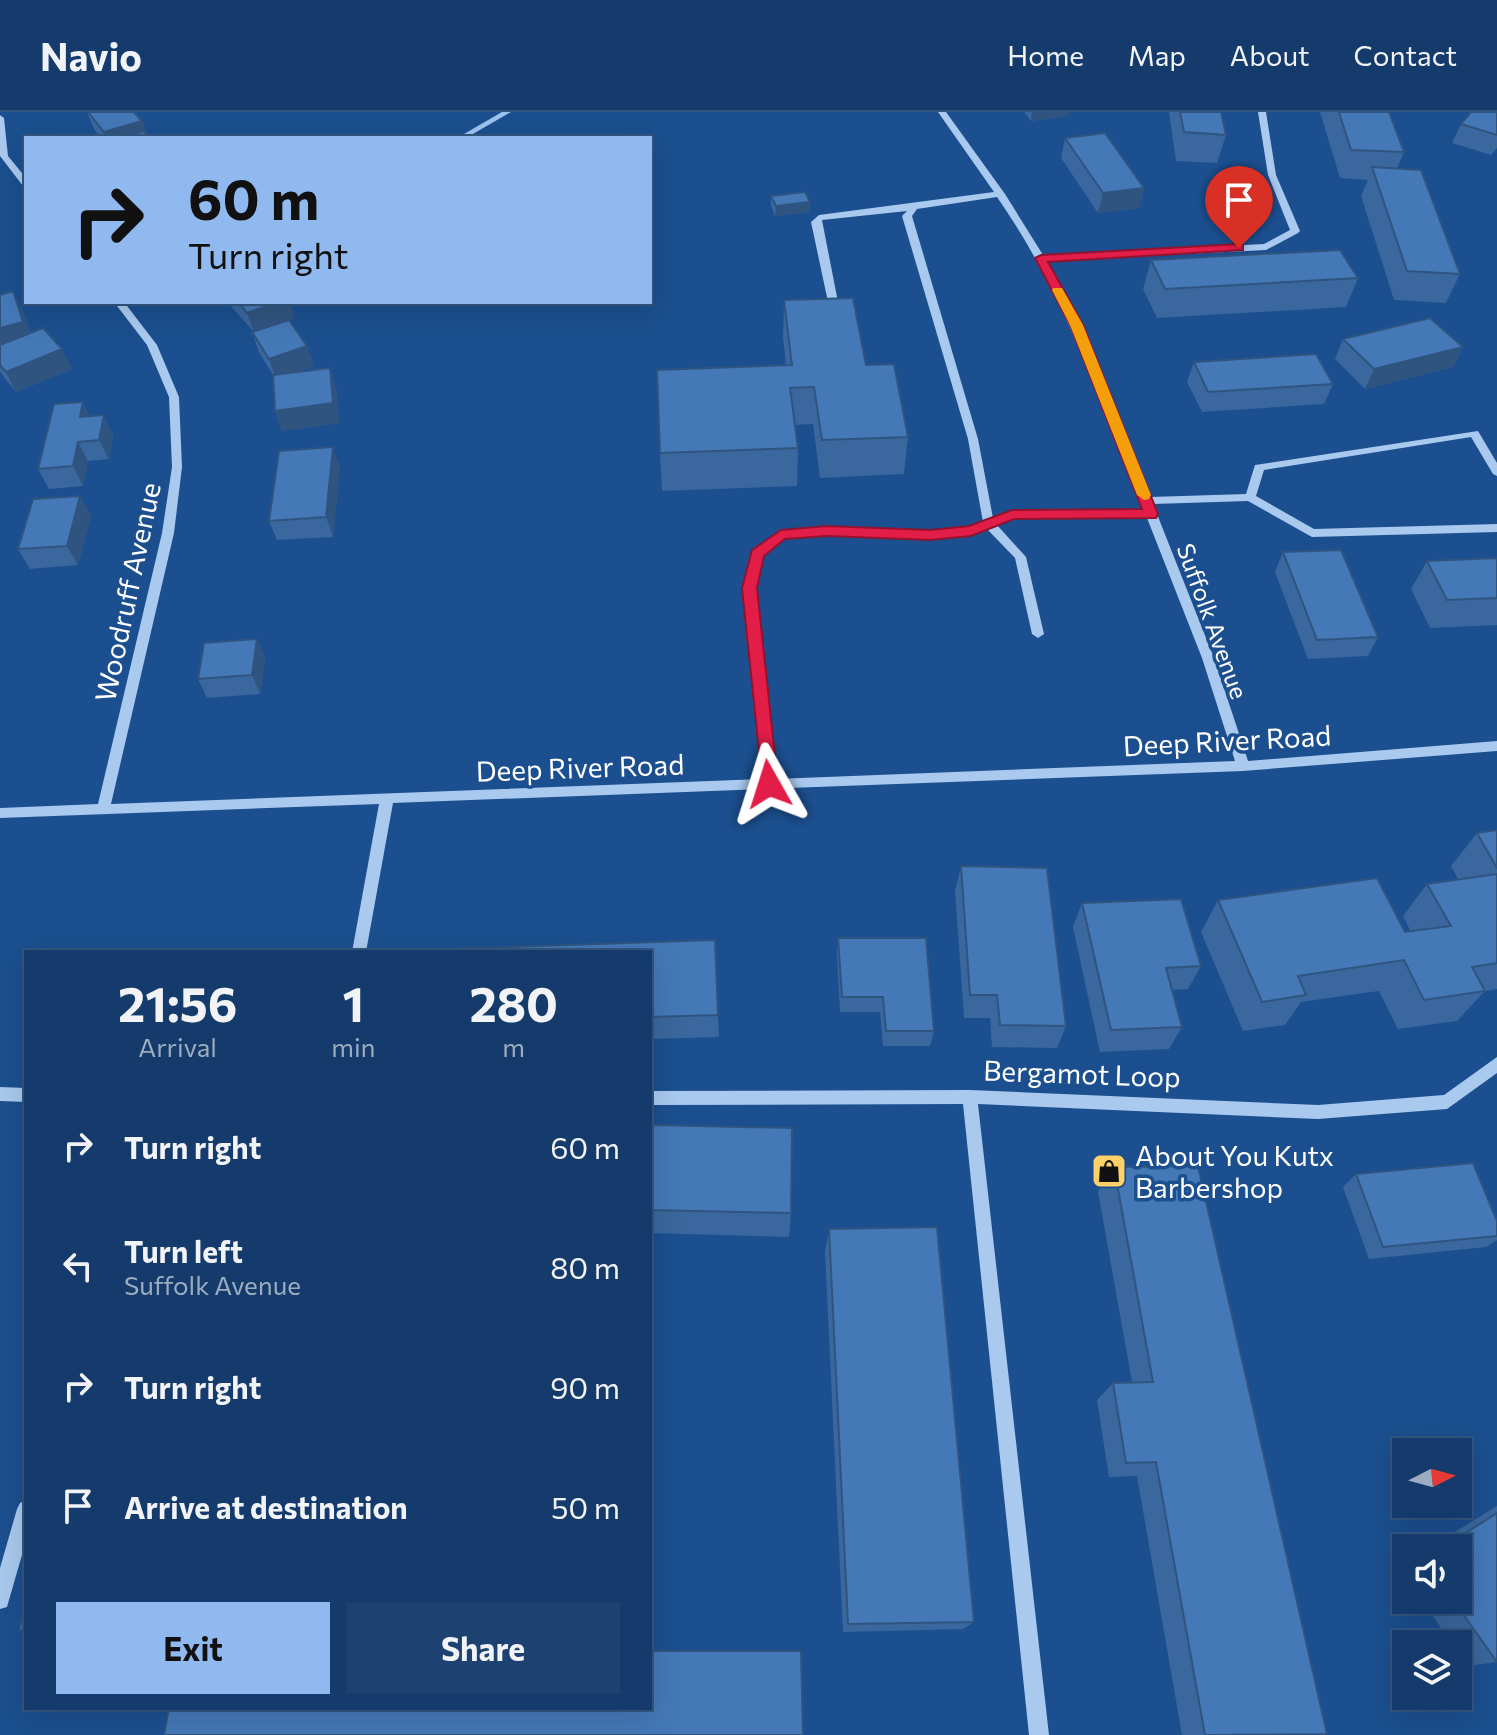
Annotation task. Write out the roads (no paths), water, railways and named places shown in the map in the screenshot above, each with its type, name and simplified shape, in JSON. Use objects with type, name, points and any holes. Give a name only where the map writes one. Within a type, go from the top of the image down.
[{"type":"street","name":"Suffolk Avenue","points":[[942,112],[1001,194],[1041,258],[1076,325],[1208,658],[1243,766]]},
{"type":"street","points":[[1041,258],[1266,247],[1295,231],[1272,175],[1262,112]]},
{"type":"street","points":[[0,118],[4,156],[24,181]]},
{"type":"street","points":[[833,302],[816,222],[819,218],[1001,194]]},
{"type":"street","points":[[914,207],[907,216],[973,439],[989,524],[1020,557],[1038,634]]},
{"type":"street","name":"Woodruff Avenue","points":[[103,809],[168,533],[177,467],[174,397],[152,345],[121,304]]},
{"type":"street","points":[[1250,497],[1259,467],[1474,433],[1497,472]]},
{"type":"street","points":[[1146,501],[1250,497],[1312,533],[1497,528]]},
{"type":"street","points":[[769,784],[750,588],[757,553],[781,535],[827,531],[930,535],[971,531],[1012,515],[1151,514]]},
{"type":"street","name":"Deep River Road","points":[[0,813],[1243,766],[1497,746]]},
{"type":"street","points":[[359,950],[387,798]]},
{"type":"street","name":"Bergamot Loop","points":[[652,1098],[970,1097],[1318,1112],[1447,1102],[1497,1064]]},
{"type":"street","points":[[0,1094],[24,1095]]},
{"type":"street","points":[[970,1097],[1039,1735]]},
{"type":"street","points":[[0,1600],[24,1516]]},
{"type":"waterway","points":[[465,136],[507,112]]},
{"type":"place","name":"About You Kutx Barbershop","points":[[1109,1171]]}]
